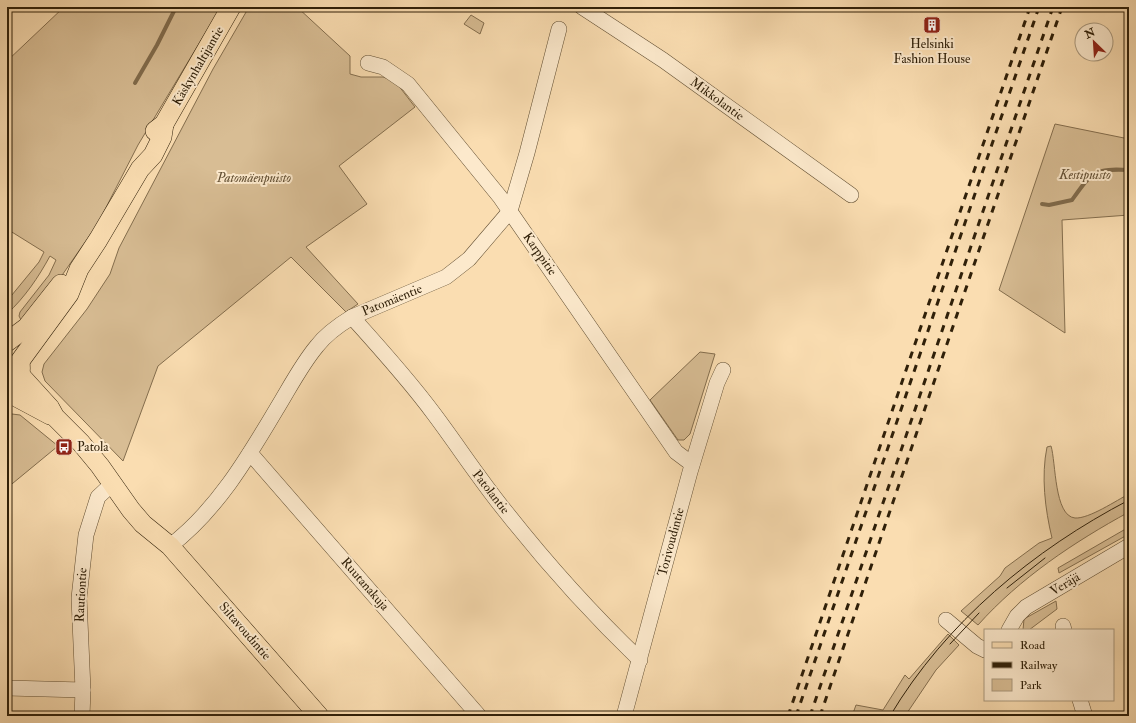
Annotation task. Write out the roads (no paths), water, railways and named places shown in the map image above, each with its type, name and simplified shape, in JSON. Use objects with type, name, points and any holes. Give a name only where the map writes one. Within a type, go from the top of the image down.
[{"type":"main road","name":"Käskynhaltijantie","points":[[7,391],[15,385],[20,368],[69,294],[79,269],[140,169],[153,156],[162,137],[164,124],[231,7]]},
{"type":"main road","name":"Käskynhaltijantie","points":[[7,342],[23,330],[59,286],[79,269]]},
{"type":"main road","name":"Siltavoudintie","points":[[7,346],[15,353],[20,368],[55,417],[81,443],[113,483],[120,496],[131,510],[143,524],[170,546],[319,716]]},
{"type":"main road","name":"Siltavoudintie","points":[[7,391],[44,413],[55,417]]},
{"type":"street","name":"Mikkolantie","points":[[582,7],[663,60],[851,195]]},
{"type":"street","name":"Patomäentie","points":[[170,546],[188,532],[201,518],[250,453],[317,346],[340,324],[352,317],[446,277],[469,259],[510,211],[527,153],[559,28]]},
{"type":"street","name":"Karppitie","points":[[368,62],[384,66],[408,84],[510,211],[676,452],[692,464]]},
{"type":"street","name":"Patolantie","points":[[352,317],[392,361],[434,414],[473,470],[515,524],[564,582],[640,660]]},
{"type":"street","name":"Torivoudintie","points":[[624,716],[692,464],[717,383],[723,370]]},
{"type":"street","name":"Ruutanakuja","points":[[250,453],[479,716]]},
{"type":"street","name":"Rautiontie","points":[[82,716],[83,690],[79,598],[86,535],[98,497],[113,483]]},
{"type":"street","name":"Veräjä","points":[[1010,629],[1017,616],[1026,607],[1129,546]]},
{"type":"street","points":[[946,620],[977,646],[984,650]]},
{"type":"street","points":[[7,688],[83,690]]},
{"type":"street","points":[[1080,701],[1085,716]]},
{"type":"waterway","points":[[135,83],[157,45],[176,7]]},
{"type":"waterway","points":[[1042,204],[1049,205],[1072,200],[1084,183],[1101,171],[1129,170]]},
{"type":"tram line","points":[[890,716],[912,682],[937,650],[994,592],[1059,542],[1093,520],[1129,500]]},
{"type":"tram line","points":[[1007,588],[1045,558]]},
{"type":"tram line","points":[[950,644],[979,613]]},
{"type":"railway","points":[[788,716],[1030,7]]},
{"type":"railway","points":[[796,716],[1039,7]]},
{"type":"railway","points":[[810,716],[1053,7]]},
{"type":"railway","points":[[820,716],[1062,7]]},
{"type":"place","name":"Helsinki Fashion House","points":[[932,25]]},
{"type":"place","name":"Patola","points":[[64,447]]},
{"type":"park label","name":"Kestipuisto","points":[[1085,175]]},
{"type":"park label","name":"Patomäenpuisto","points":[[254,178]]}]
